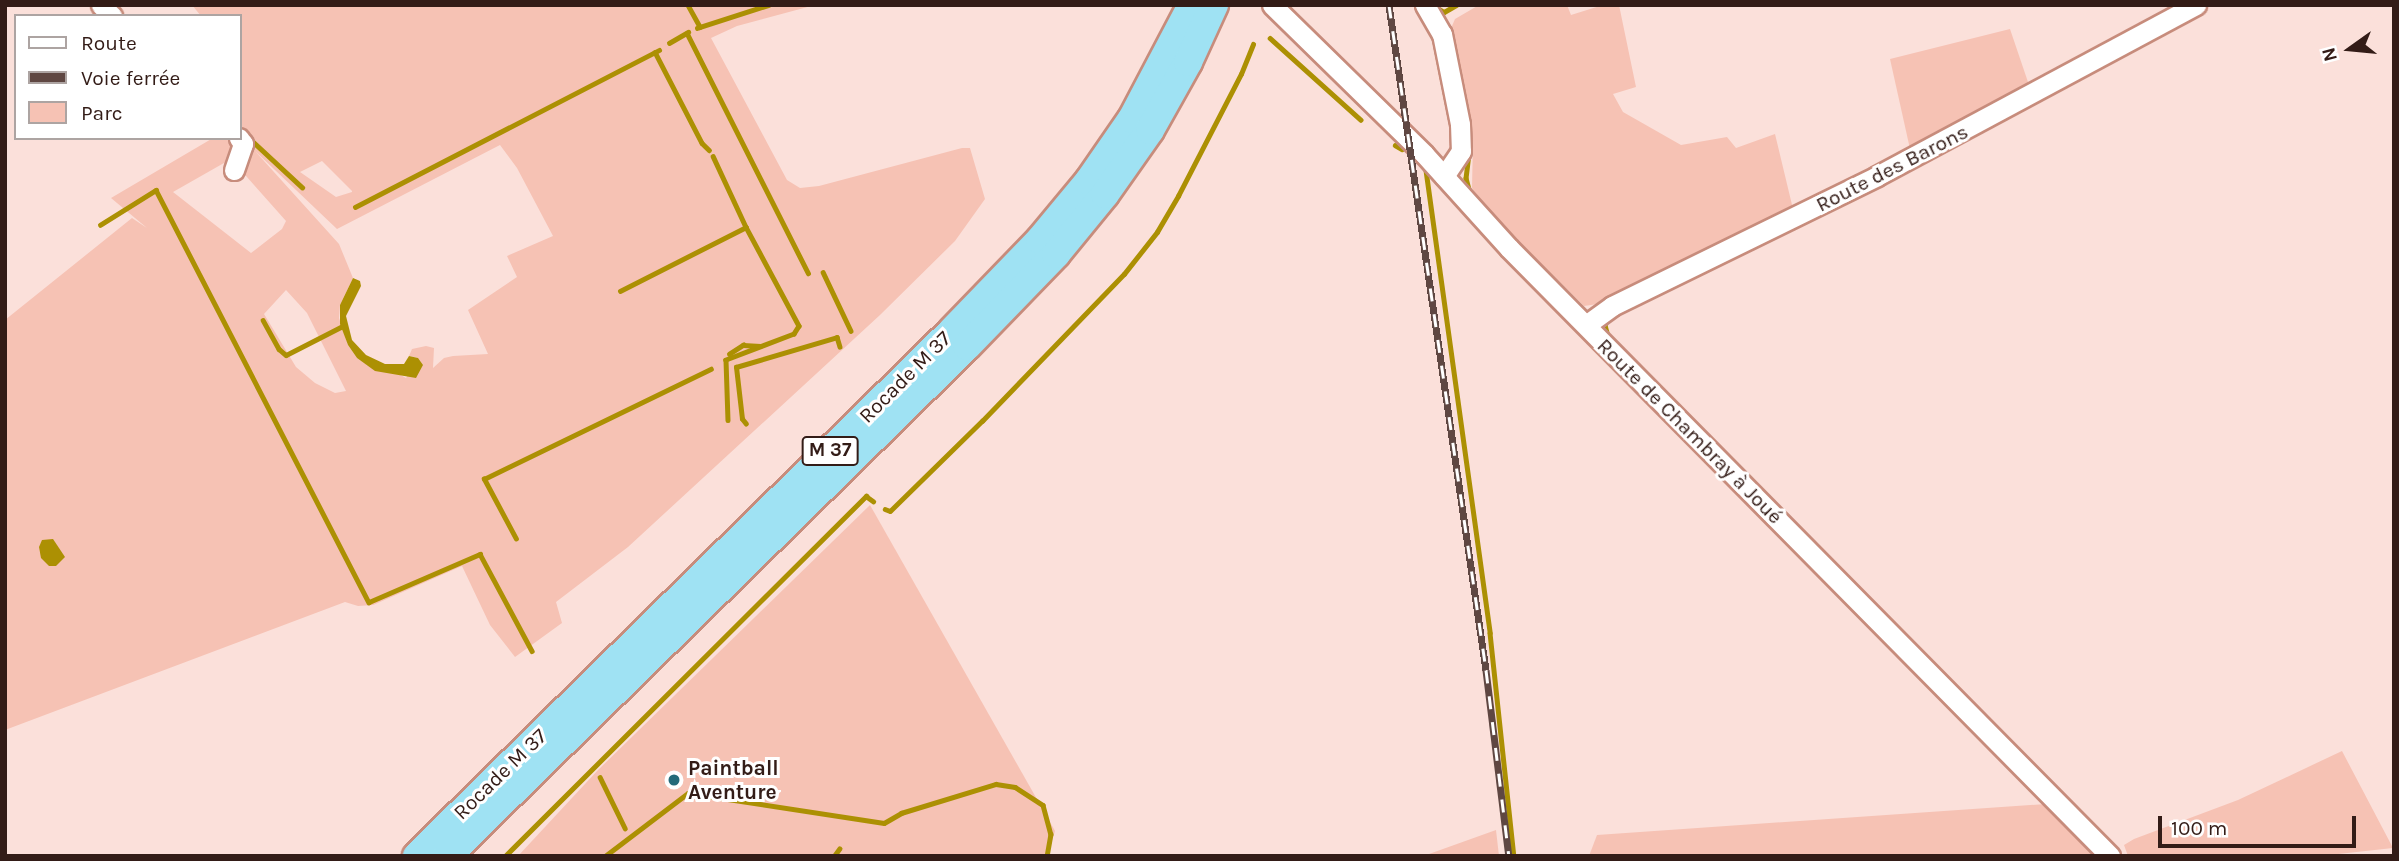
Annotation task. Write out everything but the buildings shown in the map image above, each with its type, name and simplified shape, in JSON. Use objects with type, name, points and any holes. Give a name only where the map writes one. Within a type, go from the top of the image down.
[{"type":"highway","name":"Rocade M 37","points":[[417,856],[1032,249],[1073,201],[1118,140],[1158,75],[1192,5]]},
{"type":"highway","name":"Rocade M 37","points":[[447,856],[967,346],[1056,254],[1105,194],[1150,130],[1182,74],[1214,5]]},
{"type":"street","name":"Route de Chambray à Joué","points":[[1272,5],[1444,176],[1478,216],[2110,856]]},
{"type":"street","points":[[1425,5],[1437,23],[1446,51],[1461,138],[1457,160],[1444,176]]},
{"type":"street","name":"Route des Barons","points":[[1586,326],[1612,306],[1890,170],[2196,5]]},
{"type":"street","points":[[234,170],[243,144],[240,140]]},
{"type":"green space","points":[[192,5],[815,5],[737,26],[711,38],[787,180],[800,188],[819,186],[970,148],[985,199],[955,241],[880,315],[628,547],[556,602],[562,623],[515,657],[490,625],[462,566],[373,605],[358,606],[345,602],[5,730],[5,320],[132,218],[147,228],[111,198],[210,140],[242,140],[242,14],[199,14]],"holes":[[[500,145],[517,168],[553,236],[507,256],[517,277],[468,310],[488,354],[444,358],[433,368],[434,348],[426,346],[412,349],[409,356],[418,358],[406,378],[397,373],[375,370],[357,358],[348,345],[339,318],[340,305],[353,278],[339,244],[255,151],[337,229]],[[231,159],[286,221],[282,229],[251,253],[173,192]],[[322,161],[352,191],[352,192],[336,197],[300,172]],[[286,290],[307,313],[346,391],[335,393],[315,383],[296,367],[264,314]]]},
{"type":"green space","points":[[1479,5],[1567,5],[1571,15],[1603,5],[1619,5],[1636,87],[1613,94],[1623,112],[1681,145],[1727,137],[1736,148],[1775,134],[1793,209],[1598,304],[1584,306],[1482,205],[1472,188],[1473,140],[1452,26],[1455,19]]},
{"type":"green space","points":[[2010,29],[2029,85],[1910,149],[1890,59]]},
{"type":"green space","points":[[870,505],[1055,831],[1047,856],[518,856],[598,770]]},
{"type":"green space","points":[[2342,751],[2393,848],[2320,856],[2128,856],[2124,845],[2134,839],[2238,800]]},
{"type":"green space","points":[[2046,804],[2100,856],[1589,856],[1597,835]]},
{"type":"green space","points":[[1496,830],[1499,856],[1419,856],[1429,854]]},
{"type":"shaded area","points":[[353,278],[360,281],[361,286],[346,316],[352,340],[366,355],[385,364],[404,364],[409,356],[418,358],[423,365],[416,378],[375,371],[357,358],[348,345],[340,324],[340,305]]},
{"type":"shaded area","points":[[53,539],[65,557],[56,566],[49,566],[41,558],[39,547],[42,540]]},
{"type":"waterway","points":[[688,5],[700,27]]},
{"type":"waterway","points":[[697,28],[768,5]]},
{"type":"waterway","points":[[1436,7],[1444,12],[1456,5]]},
{"type":"waterway","points":[[669,43],[688,32]]},
{"type":"waterway","points":[[687,33],[808,273]]},
{"type":"waterway","points":[[1270,38],[1361,120]]},
{"type":"waterway","points":[[885,509],[890,511],[982,421],[1124,274],[1157,232],[1178,196],[1241,74],[1253,44]]},
{"type":"waterway","points":[[355,207],[659,50]]},
{"type":"waterway","points":[[655,52],[702,143],[709,150]]},
{"type":"waterway","points":[[248,137],[302,187]]},
{"type":"waterway","points":[[1395,145],[1402,149]]},
{"type":"waterway","points":[[1469,154],[1466,178],[1470,193]]},
{"type":"waterway","points":[[713,156],[746,227]]},
{"type":"waterway","points":[[1426,170],[1490,633],[1514,856]]},
{"type":"waterway","points":[[100,225],[156,190],[369,602],[480,554],[532,651]]},
{"type":"waterway","points":[[620,291],[746,227],[799,326],[794,334],[726,360],[728,420]]},
{"type":"waterway","points":[[823,272],[851,331]]},
{"type":"waterway","points":[[1608,319],[1605,325],[1608,336]]},
{"type":"waterway","points":[[263,320],[279,349],[286,355],[341,327]]},
{"type":"waterway","points":[[746,424],[742,419],[736,367],[837,337],[840,347]]},
{"type":"waterway","points":[[729,354],[743,345],[760,346]]},
{"type":"waterway","points":[[516,539],[484,479],[711,369]]},
{"type":"waterway","points":[[505,856],[866,496],[873,501]]},
{"type":"waterway","points":[[600,777],[625,828]]},
{"type":"waterway","points":[[605,856],[688,793],[884,823],[901,813],[996,784],[1015,787],[1043,805],[1051,834],[1047,856]]},
{"type":"waterway","points":[[834,856],[839,849]]},
{"type":"railway","points":[[1389,5],[1486,670],[1509,856]]},
{"type":"place","name":"Paintball Aventure","points":[[674,780]]}]
